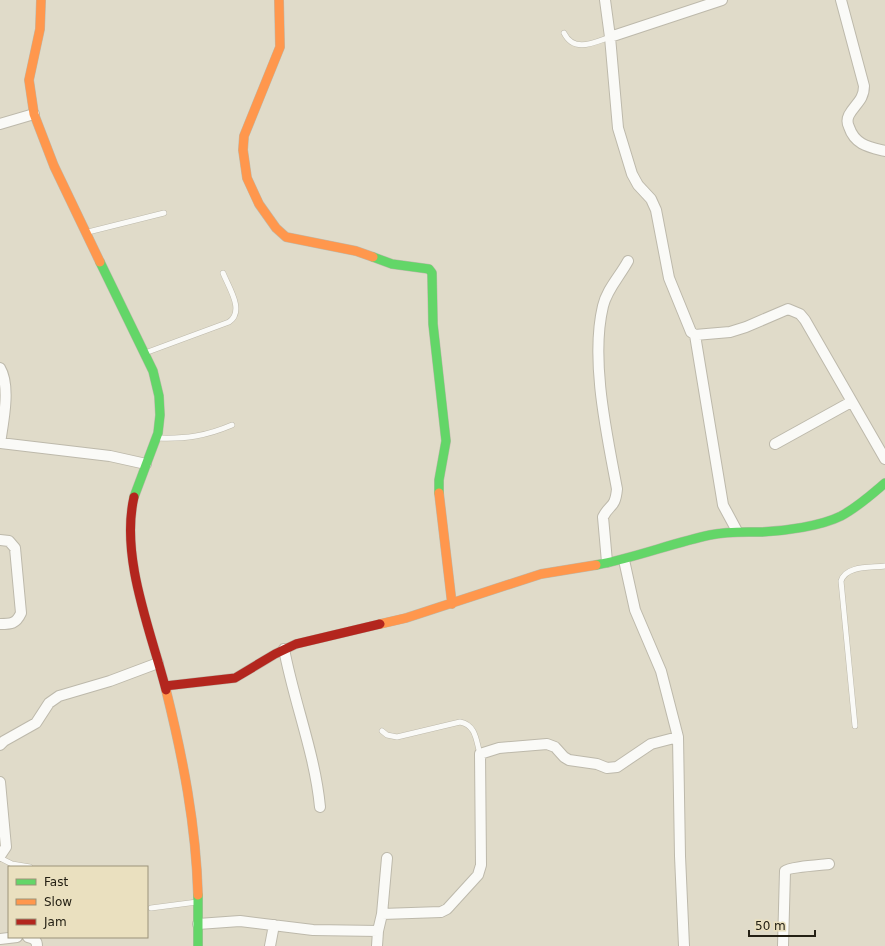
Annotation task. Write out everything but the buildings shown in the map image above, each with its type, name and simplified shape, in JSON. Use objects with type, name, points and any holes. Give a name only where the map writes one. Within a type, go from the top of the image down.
[{"type":"street","points":[[41,0],[40,29],[29,80],[34,114],[54,166],[144,353],[158,388],[161,414],[157,438],[136,488],[132,503],[130,530],[141,600],[165,686],[191,807],[197,864],[198,946]]},
{"type":"street","points":[[279,0],[280,48],[244,136],[242,146],[242,157],[250,190],[280,232],[286,237],[356,251],[392,264],[429,269],[432,273],[433,324],[446,441],[439,480],[439,502],[452,604]]},
{"type":"street","points":[[605,0],[610,37],[618,128],[632,174],[638,185],[651,199],[656,210],[671,285],[688,325],[695,335],[723,505],[737,531]]},
{"type":"street","points":[[610,37],[722,0]]},
{"type":"street","points":[[841,0],[864,86],[864,94],[849,114],[847,123],[852,136],[858,142],[885,151]]},
{"type":"street","points":[[0,124],[34,114]]},
{"type":"street","points":[[607,562],[604,517],[606,511],[613,506],[616,500],[617,489],[604,416],[598,343],[603,306],[610,289],[628,261]]},
{"type":"street","points":[[695,335],[730,332],[746,327],[788,309],[793,311],[805,320],[885,459]]},
{"type":"street","points":[[0,368],[4,379],[6,395],[0,443],[110,456],[146,464]]},
{"type":"street","points":[[775,444],[851,402]]},
{"type":"street","points":[[165,686],[235,678],[284,649],[296,644],[406,618],[541,574],[624,560],[710,536],[737,531],[774,531],[823,523],[841,516],[856,507],[885,483]]},
{"type":"street","points":[[0,540],[9,541],[15,548],[21,613],[16,622],[12,624],[0,624]]},
{"type":"street","points":[[624,560],[635,610],[662,671],[678,737],[684,946]]},
{"type":"street","points":[[284,649],[290,679],[318,785],[320,807]]},
{"type":"street","points":[[0,745],[4,741],[36,723],[49,703],[58,696],[110,681],[158,663]]},
{"type":"street","points":[[382,914],[441,912],[447,909],[478,875],[481,865],[480,754],[499,748],[547,744],[555,747],[569,760],[597,764],[612,769],[618,767],[651,744],[678,737]]},
{"type":"street","points":[[0,782],[6,847],[0,857]]},
{"type":"street","points":[[377,946],[378,931],[382,914],[387,858]]},
{"type":"street","points":[[783,946],[785,871],[790,868],[829,864]]},
{"type":"street","points":[[198,924],[240,921],[313,930],[378,931]]},
{"type":"street","points":[[270,946],[274,925]]},
{"type":"lane","points":[[564,33],[570,42],[578,45],[587,45],[610,37]]},
{"type":"lane","points":[[87,232],[164,213]]},
{"type":"lane","points":[[144,353],[229,322],[233,319],[236,315],[236,305],[223,273]]},
{"type":"lane","points":[[157,438],[183,439],[216,432],[232,425]]},
{"type":"lane","points":[[855,726],[841,581],[849,571],[885,566]]},
{"type":"lane","points":[[382,731],[391,737],[397,737],[460,722],[466,723],[474,730],[480,754]]},
{"type":"lane","points":[[0,857],[12,864],[24,866]]},
{"type":"lane","points":[[151,908],[198,902]]},
{"type":"traffic: fast","points":[[373,257],[392,264],[429,269],[432,273],[433,324],[446,441],[439,480],[439,493]]},
{"type":"traffic: fast","points":[[100,262],[153,371],[159,396],[160,415],[158,433],[134,497]]},
{"type":"traffic: fast","points":[[596,565],[696,538],[717,534],[730,532],[762,532],[823,523],[833,520],[853,509],[885,483]]},
{"type":"traffic: fast","points":[[198,895],[198,946]]},
{"type":"traffic: slow","points":[[41,0],[40,29],[29,80],[34,114],[54,166],[100,262]]},
{"type":"traffic: slow","points":[[279,0],[280,47],[244,136],[243,150],[247,178],[259,204],[276,228],[286,237],[356,251],[373,257]]},
{"type":"traffic: slow","points":[[439,493],[452,604]]},
{"type":"traffic: slow","points":[[380,624],[406,618],[541,574],[596,565]]},
{"type":"traffic: slow","points":[[166,690],[188,792],[195,843],[198,895]]},
{"type":"traffic: jam","points":[[134,497],[131,520],[131,545],[134,569],[139,594],[166,690]]},
{"type":"traffic: jam","points":[[165,686],[235,678],[275,654],[296,644],[380,624]]}]
